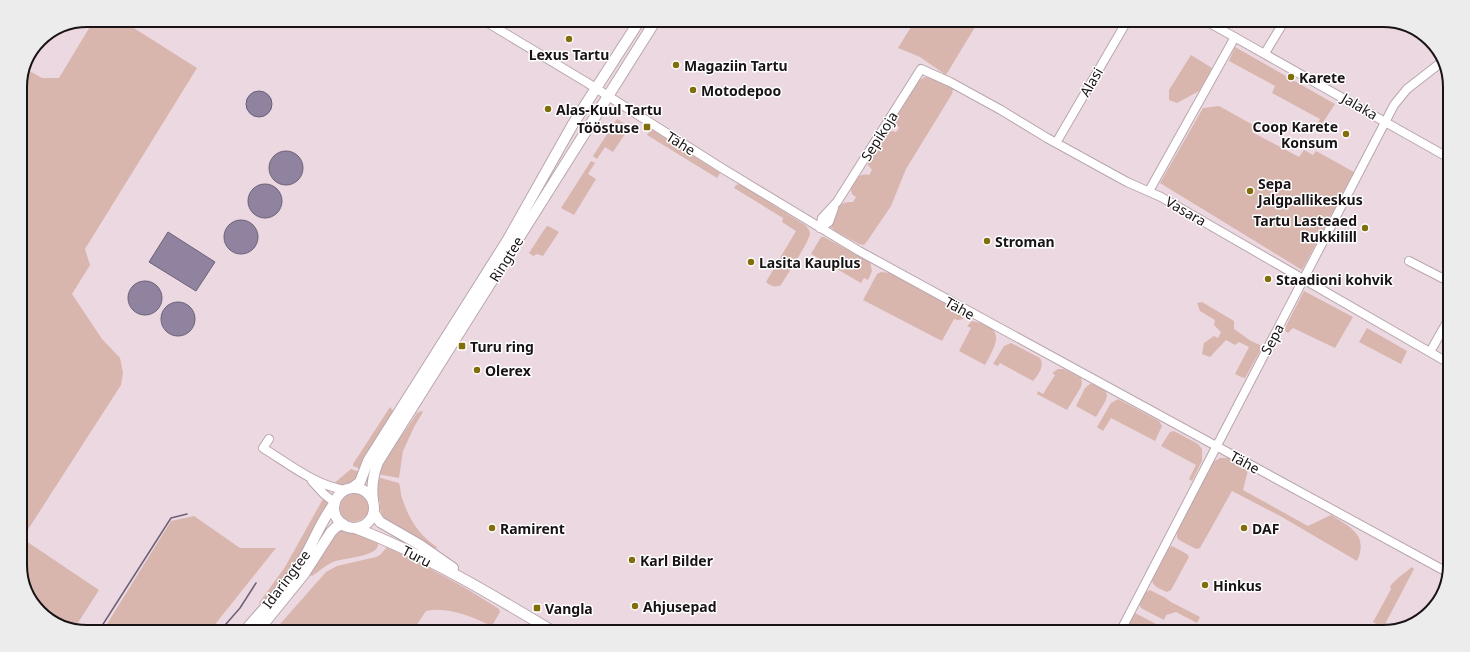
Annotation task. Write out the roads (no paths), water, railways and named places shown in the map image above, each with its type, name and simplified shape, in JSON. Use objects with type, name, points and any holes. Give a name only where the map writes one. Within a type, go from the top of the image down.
[{"type":"main road","name":"Ringtee","points":[[349,489],[360,482],[368,461],[503,247],[554,158],[635,27]]},
{"type":"main road","name":"Ringtee","points":[[373,500],[372,481],[378,462],[514,248],[533,214],[651,27]]},
{"type":"main road","points":[[349,489],[364,490],[373,500],[374,512],[367,523],[355,528],[343,524],[336,515],[335,502],[337,497],[349,489]]},
{"type":"main road","name":"Idaringtee","points":[[250,625],[288,580],[301,562],[335,502]]},
{"type":"main road","name":"Turu","points":[[374,512],[380,522],[420,545],[478,587]]},
{"type":"main road","name":"Idaringtee","points":[[263,625],[304,574],[331,532],[336,527],[343,524]]},
{"type":"main road","name":"Turu","points":[[355,528],[391,542],[478,587],[542,625]]},
{"type":"street","name":"Tähe","points":[[495,27],[862,254],[1443,570]]},
{"type":"street","name":"Alasi","points":[[1056,143],[1124,27]]},
{"type":"street","name":"Jalaka","points":[[1217,27],[1266,53],[1443,155]]},
{"type":"street","points":[[1266,53],[1281,27]]},
{"type":"street","points":[[1149,191],[1235,37]]},
{"type":"street","name":"Sepa","points":[[1124,625],[1304,280],[1385,121],[1401,95],[1439,64]]},
{"type":"street","name":"Vasara","points":[[921,69],[950,82],[1127,182],[1149,191],[1443,360]]},
{"type":"street","name":"Sepikoja","points":[[820,228],[822,218],[837,202],[921,69]]},
{"type":"street","points":[[1409,260],[1443,278]]},
{"type":"street","points":[[1430,352],[1443,330]]},
{"type":"street","points":[[269,439],[264,448],[328,486],[349,489]]},
{"type":"street","points":[[306,474],[324,494],[335,502]]},
{"type":"waterway","points":[[102,625],[171,518],[187,514]]},
{"type":"waterway","points":[[225,625],[240,608],[256,583]]},
{"type":"place","name":"Lexus Tartu","points":[[569,39]]},
{"type":"place","name":"Magaziin Tartu","points":[[676,65]]},
{"type":"place","name":"Karete","points":[[1291,77]]},
{"type":"place","name":"Motodepoo","points":[[693,90]]},
{"type":"place","name":"Alas-Kuul Tartu","points":[[548,109]]},
{"type":"place","name":"Tööstuse","points":[[647,127]]},
{"type":"place","name":"Coop Karete Konsum","points":[[1346,134]]},
{"type":"place","name":"Sepa Jalgpallikeskus","points":[[1250,191]]},
{"type":"place","name":"Tartu Lasteaed Rukkilill","points":[[1365,228]]},
{"type":"place","name":"Stroman","points":[[987,241]]},
{"type":"place","name":"Lasita Kauplus","points":[[751,262]]},
{"type":"place","name":"Staadioni kohvik","points":[[1268,279]]},
{"type":"place","name":"Turu ring","points":[[462,346]]},
{"type":"place","name":"Olerex","points":[[477,370]]},
{"type":"place","name":"Ramirent","points":[[492,528]]},
{"type":"place","name":"DAF","points":[[1244,528]]},
{"type":"place","name":"Karl Bilder","points":[[632,560]]},
{"type":"place","name":"Hinkus","points":[[1205,585]]},
{"type":"place","name":"Ahjusepad","points":[[635,606]]},
{"type":"place","name":"Vangla","points":[[537,608]]}]
